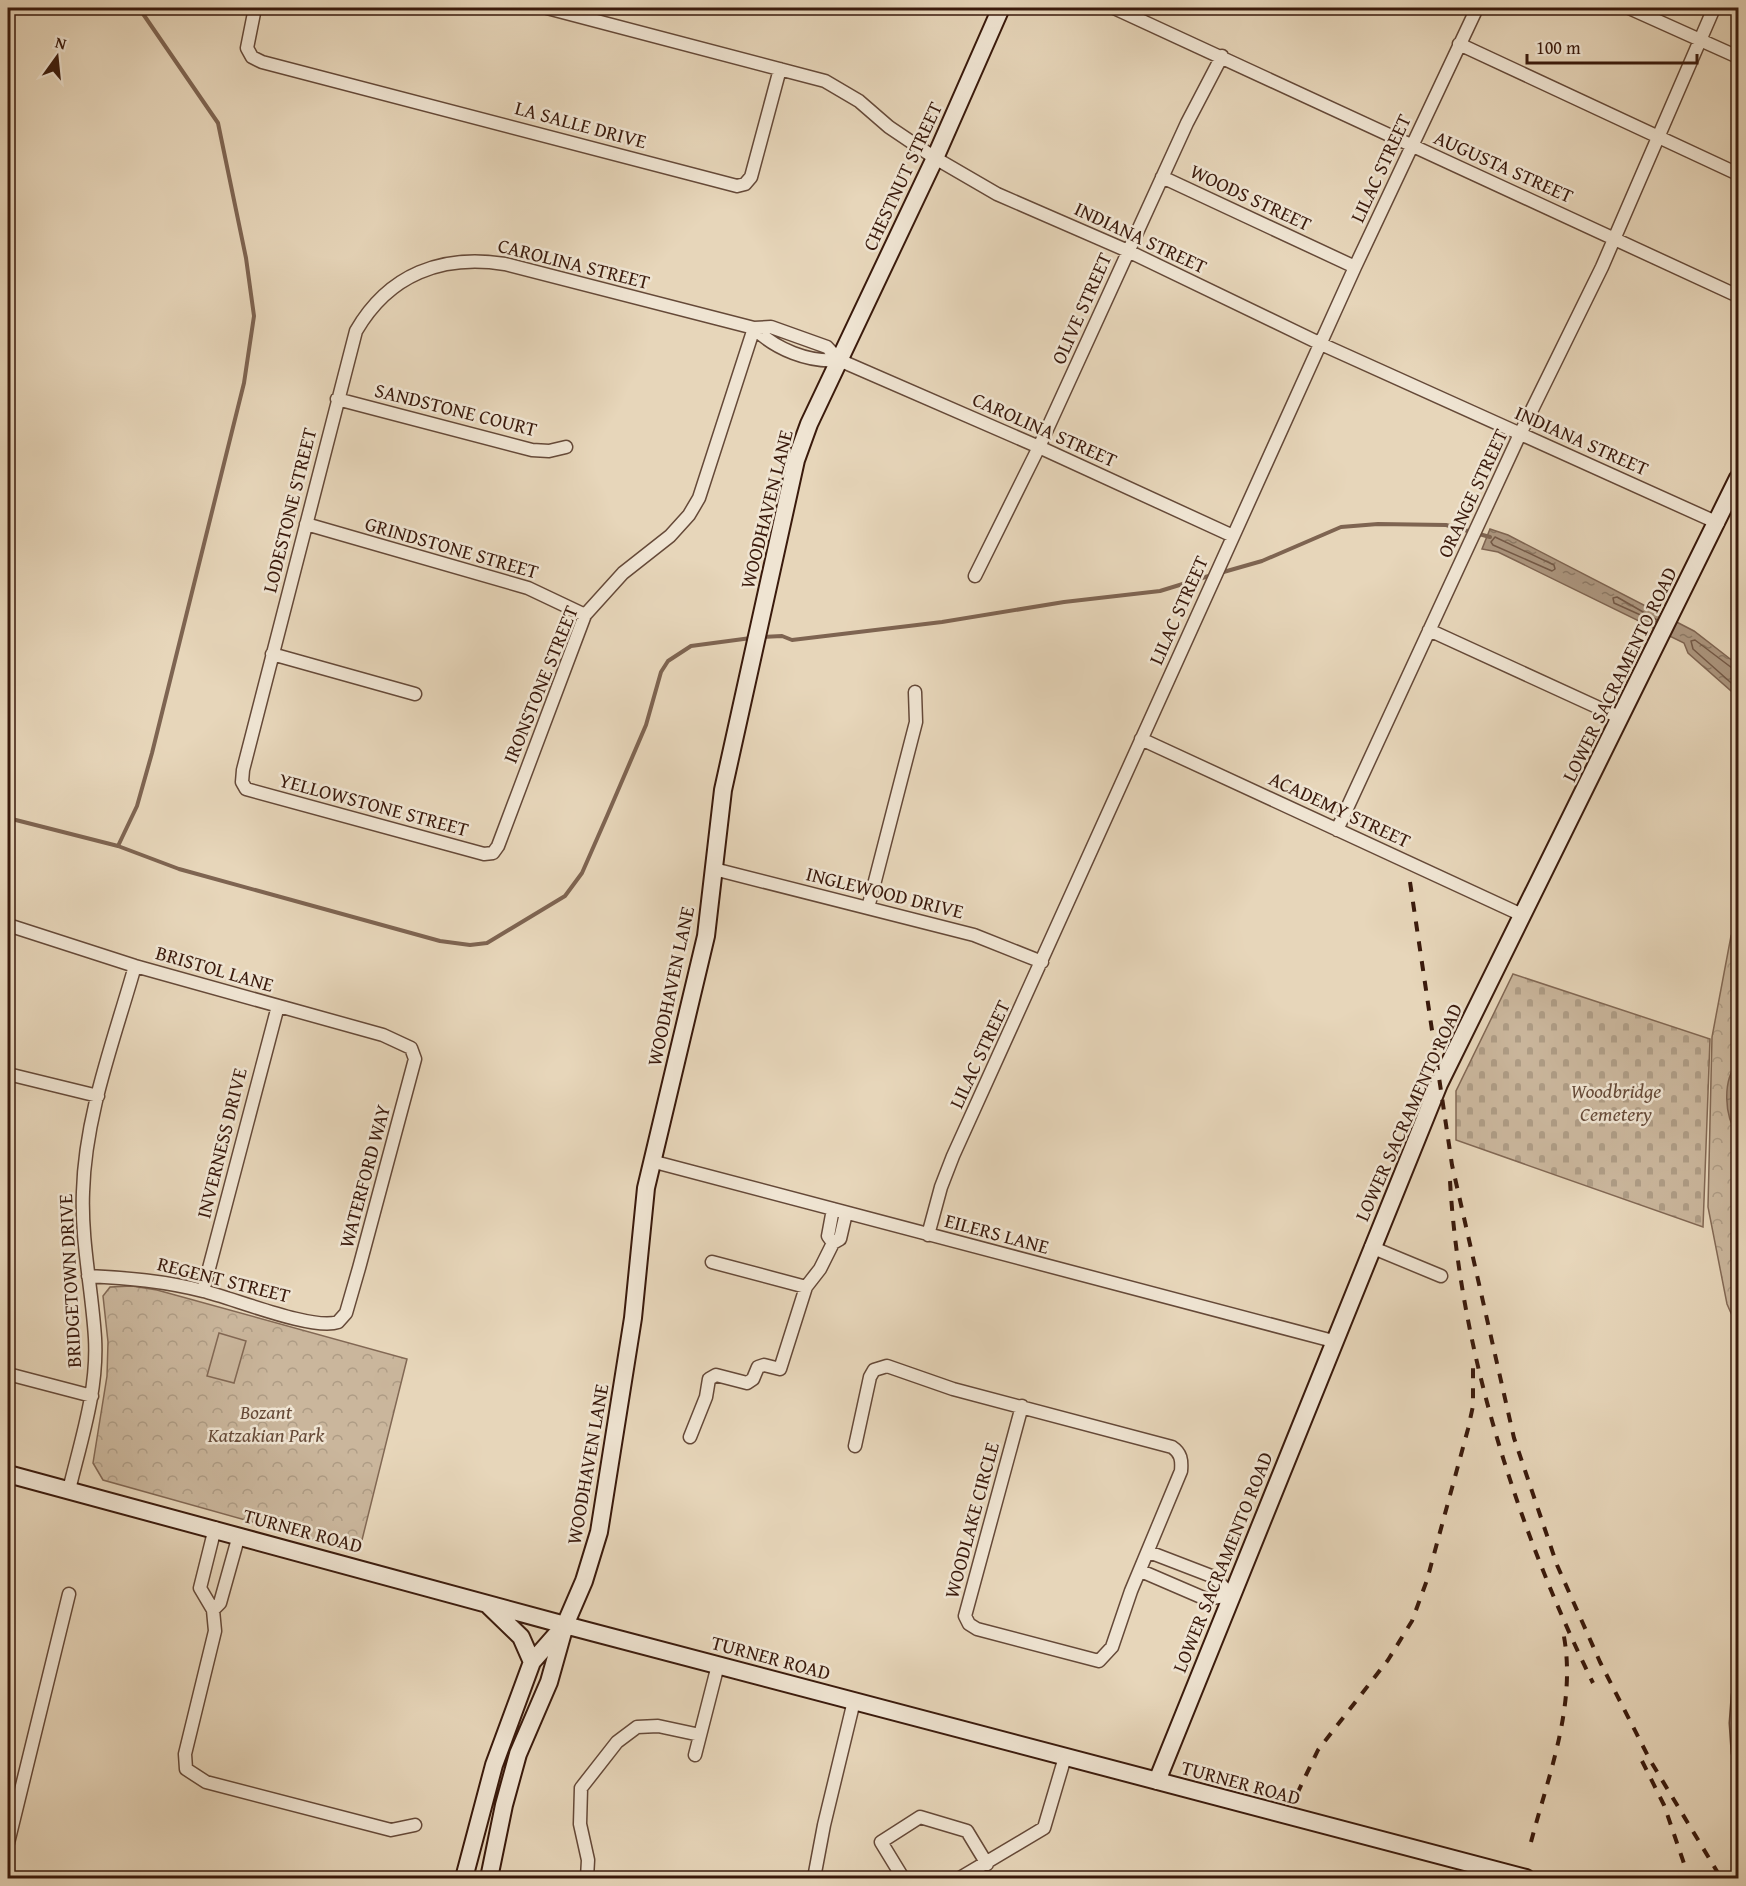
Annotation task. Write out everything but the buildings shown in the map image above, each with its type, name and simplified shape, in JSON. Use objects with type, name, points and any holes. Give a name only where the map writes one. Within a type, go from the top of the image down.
[{"type":"main road","name":"CHESTNUT STREET","points":[[839,360],[935,158],[1001,8]]},
{"type":"main road","name":"WOODHAVEN LANE","points":[[565,1625],[590,1565],[602,1514],[631,1336],[641,1223],[651,1161],[701,959],[723,790],[796,460],[809,423],[839,360]]},
{"type":"main road","name":"LOWER SACRAMENTO ROAD","points":[[1158,1781],[1333,1341],[1439,1083],[1718,523],[1738,478]]},
{"type":"main road","name":"TURNER ROAD","points":[[8,1474],[215,1528],[565,1625],[1526,1878]]},
{"type":"main road","points":[[486,1603],[521,1637],[532,1662]]},
{"type":"main road","points":[[464,1878],[494,1765],[532,1662],[565,1625]]},
{"type":"main road","points":[[489,1878],[504,1805],[518,1754],[549,1682],[565,1625]]},
{"type":"street","name":"LA SALLE DRIVE","points":[[255,8],[247,48],[252,57],[262,62],[737,186],[745,184],[751,177],[780,69]]},
{"type":"street","name":"INDIANA STREET","points":[[547,8],[825,81],[859,101],[889,127],[935,158],[997,194],[1128,251],[1321,344],[1718,523]]},
{"type":"street","name":"AUGUSTA STREET","points":[[1114,8],[1615,237],[1738,296]]},
{"type":"street","name":"LILAC STREET","points":[[928,1235],[953,1156],[1355,267],[1477,8]]},
{"type":"street","points":[[1629,8],[1738,57]]},
{"type":"street","name":"ORANGE STREET","points":[[1337,830],[1520,434],[1615,237],[1660,138],[1714,8]]},
{"type":"street","points":[[1459,44],[1738,174]]},
{"type":"street","name":"OLIVE STREET","points":[[975,576],[1039,447],[1162,177],[1222,56]]},
{"type":"street","name":"WOODS STREET","points":[[1162,177],[1355,267]]},
{"type":"street","name":"CAROLINA STREET","points":[[419,272],[458,261],[505,264],[754,328],[768,342],[821,362],[839,360],[1039,447],[1233,536]]},
{"type":"street","name":"LODESTONE STREET","points":[[243,784],[243,770],[272,654],[356,332],[364,317],[380,299],[408,277],[419,272]]},
{"type":"street","name":"IRONSTONE STREET","points":[[495,850],[585,615],[612,583],[670,536],[689,515],[708,474],[754,328]]},
{"type":"street","name":"SANDSTONE COURT","points":[[337,399],[532,450],[549,451],[566,447]]},
{"type":"street","name":"GRINDSTONE STREET","points":[[306,524],[528,588],[585,615]]},
{"type":"street","points":[[1430,630],[1621,718]]},
{"type":"street","points":[[272,654],[415,694]]},
{"type":"street","points":[[868,908],[916,722],[915,692]]},
{"type":"street","name":"ACADEMY STREET","points":[[1140,739],[1522,915]]},
{"type":"street","name":"YELLOWSTONE STREET","points":[[243,784],[246,789],[256,793],[484,854],[493,853],[495,850]]},
{"type":"street","name":"INGLEWOOD DRIVE","points":[[714,869],[974,935],[1042,963]]},
{"type":"street","name":"BRISTOL LANE","points":[[8,925],[135,966],[383,1035],[411,1048]]},
{"type":"street","name":"BRIDGETOWN DRIVE","points":[[69,1490],[92,1396],[95,1338],[82,1194],[84,1170],[98,1096],[135,966]]},
{"type":"street","name":"INVERNESS DRIVE","points":[[203,1291],[278,1006]]},
{"type":"street","name":"WATERFORD WAY","points":[[346,1313],[415,1059],[411,1048]]},
{"type":"street","points":[[8,1074],[98,1096]]},
{"type":"street","name":"EILERS LANE","points":[[651,1161],[1333,1341]]},
{"type":"street","points":[[833,1209],[828,1236],[833,1243]]},
{"type":"street","points":[[690,1437],[706,1397],[710,1379],[716,1375],[747,1383],[753,1379],[758,1367],[764,1365],[780,1369],[806,1287],[820,1269],[833,1243],[840,1239],[846,1213]]},
{"type":"street","points":[[1371,1248],[1441,1276]]},
{"type":"street","points":[[712,1262],[806,1287]]},
{"type":"street","name":"REGENT STREET","points":[[88,1276],[142,1279],[203,1291],[318,1324],[330,1325],[338,1322],[346,1313]]},
{"type":"street","name":"WOODLAKE CIRCLE","points":[[855,1446],[870,1377],[877,1369],[887,1366],[952,1389],[1022,1406],[1172,1447],[1178,1451],[1182,1460],[1181,1471],[1131,1591],[1112,1647],[1100,1661],[969,1624],[965,1616],[1022,1406]]},
{"type":"street","points":[[8,1374],[92,1396]]},
{"type":"street","points":[[215,1528],[200,1588],[213,1610],[215,1631],[184,1754],[186,1769],[206,1782],[391,1830],[415,1825]]},
{"type":"street","points":[[213,1610],[220,1603],[239,1535]]},
{"type":"street","points":[[1149,1552],[1214,1577],[1231,1595]]},
{"type":"street","points":[[1141,1571],[1206,1599],[1231,1595]]},
{"type":"street","points":[[203,1576],[225,1582]]},
{"type":"street","points":[[8,1843],[69,1594]]},
{"type":"street","points":[[695,1755],[718,1665]]},
{"type":"street","points":[[1738,1696],[1736,1737],[1738,1753]]},
{"type":"street","points":[[814,1878],[824,1825],[854,1701]]},
{"type":"street","points":[[586,1878],[588,1860],[580,1824],[582,1788],[617,1742],[637,1727],[658,1725],[700,1736]]},
{"type":"street","points":[[960,1878],[987,1864],[1040,1831],[1047,1824],[1065,1757]]},
{"type":"street","points":[[903,1878],[881,1842],[920,1816],[967,1831],[987,1864]]},
{"type":"green space","points":[[1731,936],[1738,942],[1738,1329],[1727,1304],[1708,1207],[1712,1037]]},
{"type":"green space","name":"Woodbridge Cemetery","points":[[1513,974],[1710,1039],[1703,1227],[1456,1140],[1456,1091]]},
{"type":"green space","name":"Bozant Katzakian Park","points":[[132,1286],[157,1290],[407,1359],[359,1552],[103,1480],[93,1463],[107,1376],[108,1342],[103,1296],[110,1287]]},
{"type":"green space","points":[[219,1333],[246,1341],[234,1383],[207,1376]]},
{"type":"water","points":[[1490,529],[1508,535],[1694,631],[1738,665],[1738,697],[1688,653],[1684,643],[1498,552],[1482,549]]},
{"type":"water","points":[[1738,1062],[1738,1135],[1730,1119],[1727,1088],[1729,1078]]},
{"type":"waterway","points":[[118,846],[137,806],[152,753],[244,383],[254,316],[246,258],[218,123],[139,8]]},
{"type":"waterway","points":[[1220,573],[1262,561],[1341,527],[1378,524],[1446,525],[1490,537]]},
{"type":"waterway","points":[[761,637],[782,636],[792,640],[942,622],[1064,602],[1160,591],[1212,575]]},
{"type":"waterway","points":[[8,818],[118,846],[179,869],[440,941],[470,945],[487,943],[565,896],[582,873],[646,725],[661,672],[668,661],[691,646],[751,638]]},
{"type":"railway","points":[[1410,882],[1452,1165],[1514,1438],[1557,1565],[1600,1662],[1650,1760],[1721,1878]]},
{"type":"railway","points":[[1450,1181],[1456,1245],[1466,1310],[1497,1438],[1540,1564],[1593,1683]]},
{"type":"railway","points":[[1297,1794],[1318,1750],[1388,1660],[1412,1621],[1427,1580],[1468,1429],[1473,1406],[1473,1363]]},
{"type":"railway","points":[[1531,1842],[1560,1736],[1567,1681],[1562,1627]]},
{"type":"railway","points":[[1642,1761],[1664,1805],[1689,1878]]}]
